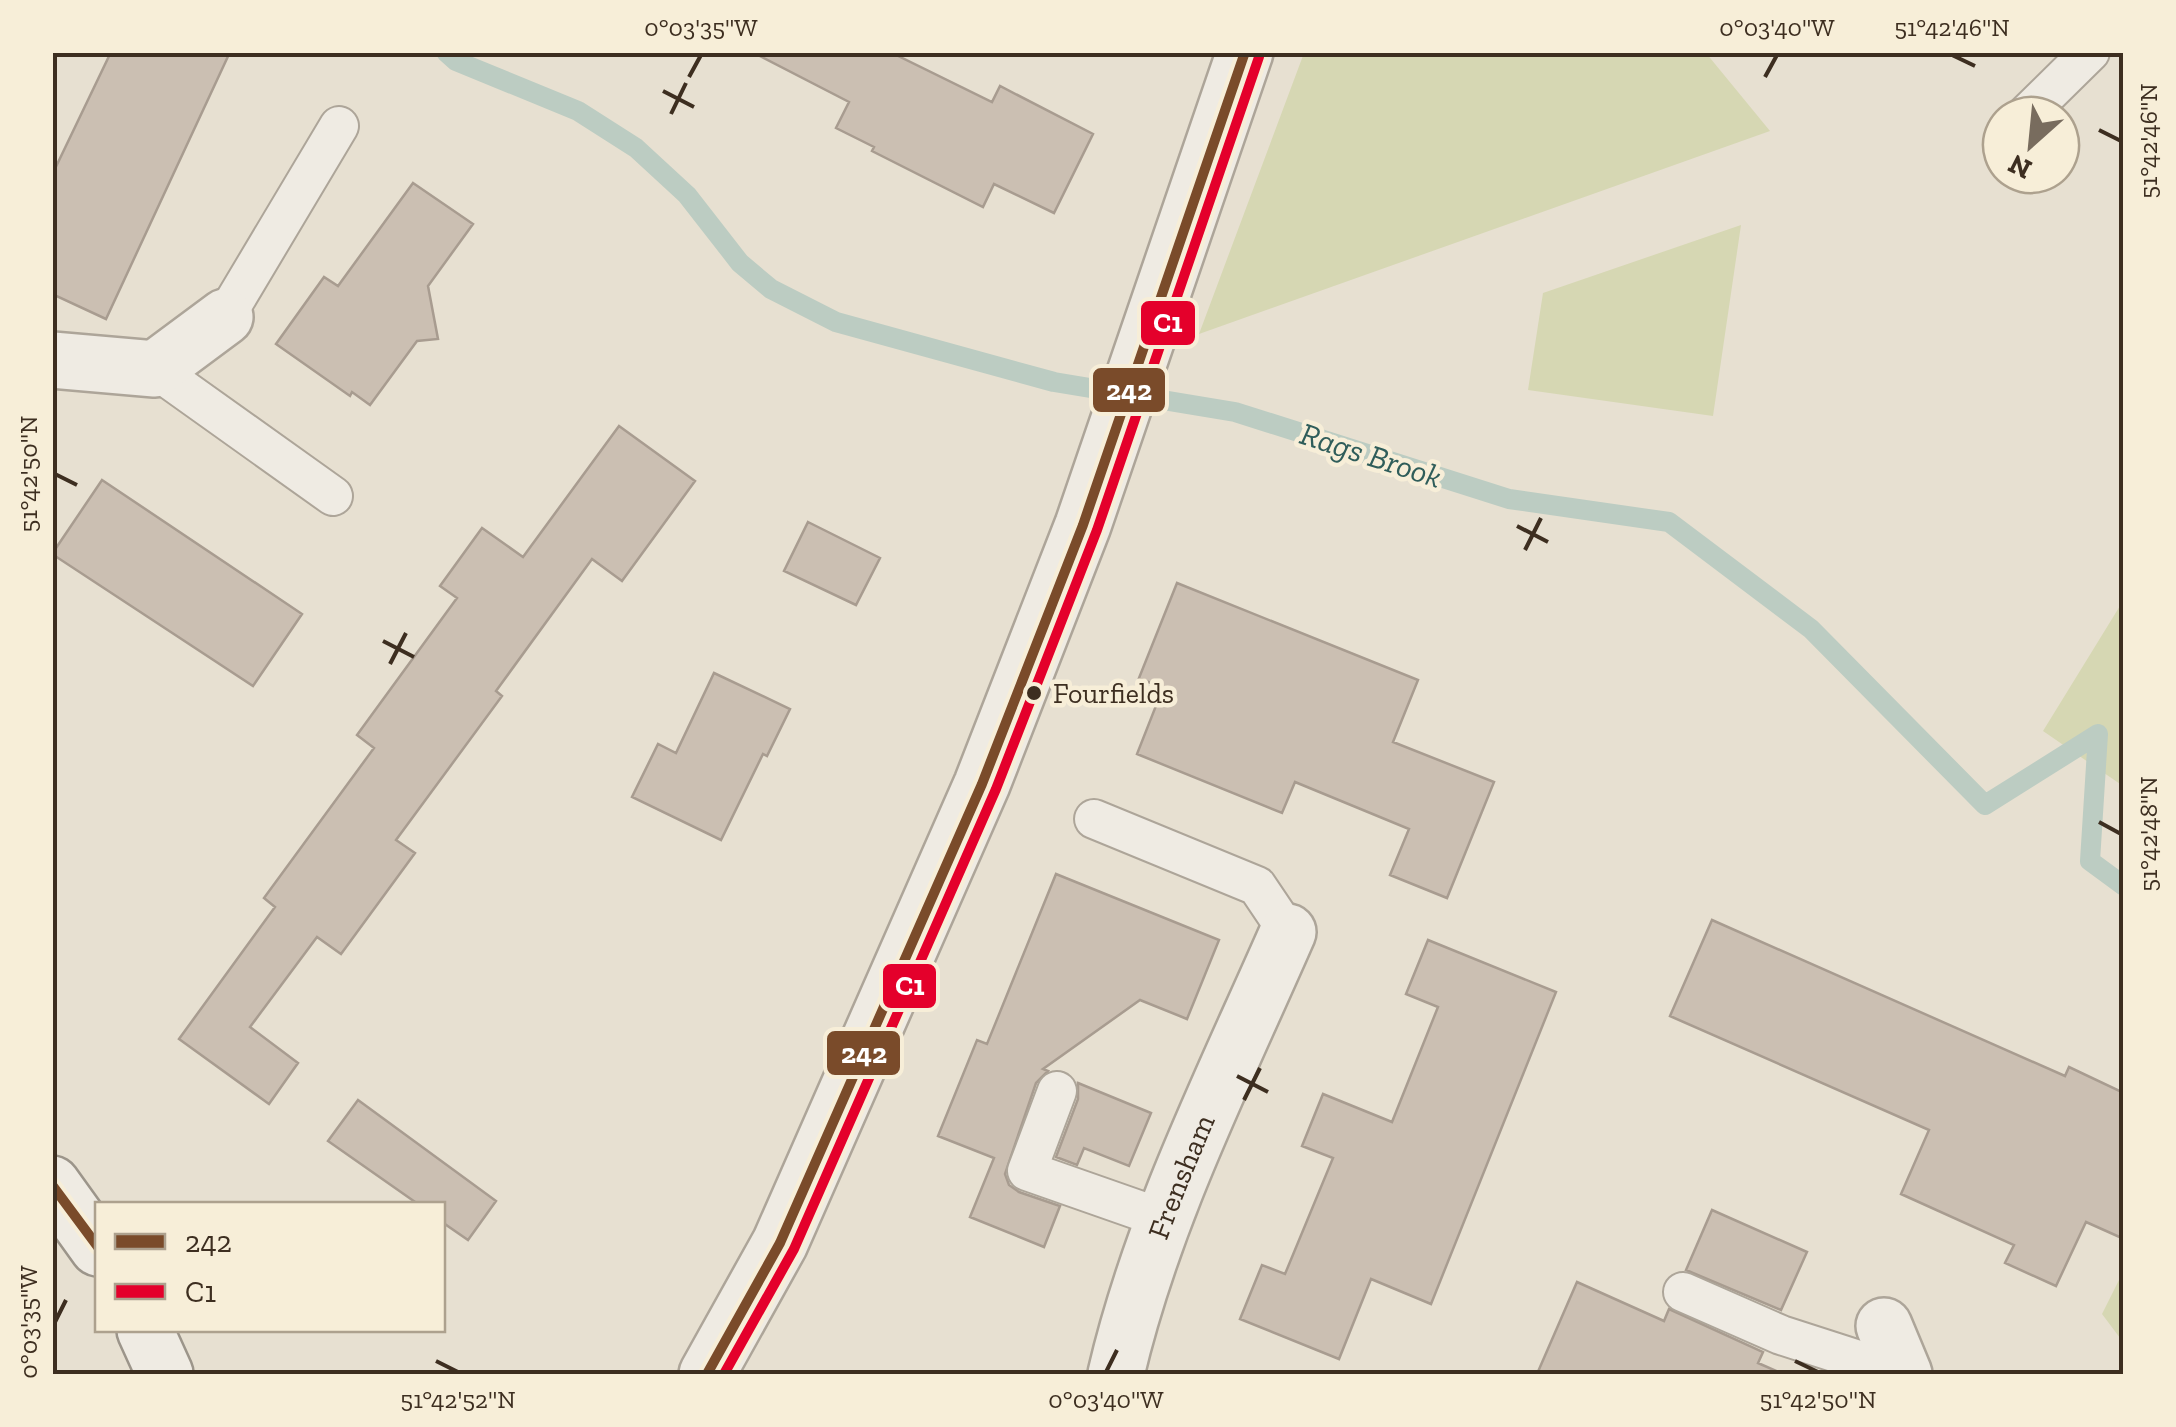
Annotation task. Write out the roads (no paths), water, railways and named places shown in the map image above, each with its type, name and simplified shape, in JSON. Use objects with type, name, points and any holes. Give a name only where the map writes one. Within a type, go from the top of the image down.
[{"type":"street","points":[[706,1374],[780,1243],[982,784],[1083,525],[1245,52]]},
{"type":"street","points":[[52,360],[156,369],[224,317]]},
{"type":"street","name":"Frensham","points":[[1116,1374],[1164,1219],[1288,932]]},
{"type":"street","points":[[52,1184],[95,1244]]},
{"type":"street","points":[[147,1332],[165,1374]]},
{"type":"lane","points":[[2046,95],[2090,52]]},
{"type":"lane","points":[[224,317],[339,126]]},
{"type":"lane","points":[[156,369],[333,496]]},
{"type":"lane","points":[[1094,819],[1257,886],[1288,932]]},
{"type":"lane","points":[[1057,1090],[1027,1171],[1164,1219]]},
{"type":"lane","points":[[1683,1292],[1782,1335],[1897,1358]]},
{"type":"waterway","name":"Rags Brook","points":[[446,52],[456,61],[578,111],[636,148],[687,195],[740,263],[771,289],[836,322],[1054,382],[1235,412],[1509,499],[1669,522],[1811,629],[1985,805],[2098,734],[2090,861],[2124,886]]},
{"type":"place","name":"Fourfields","points":[[1034,693]]}]
